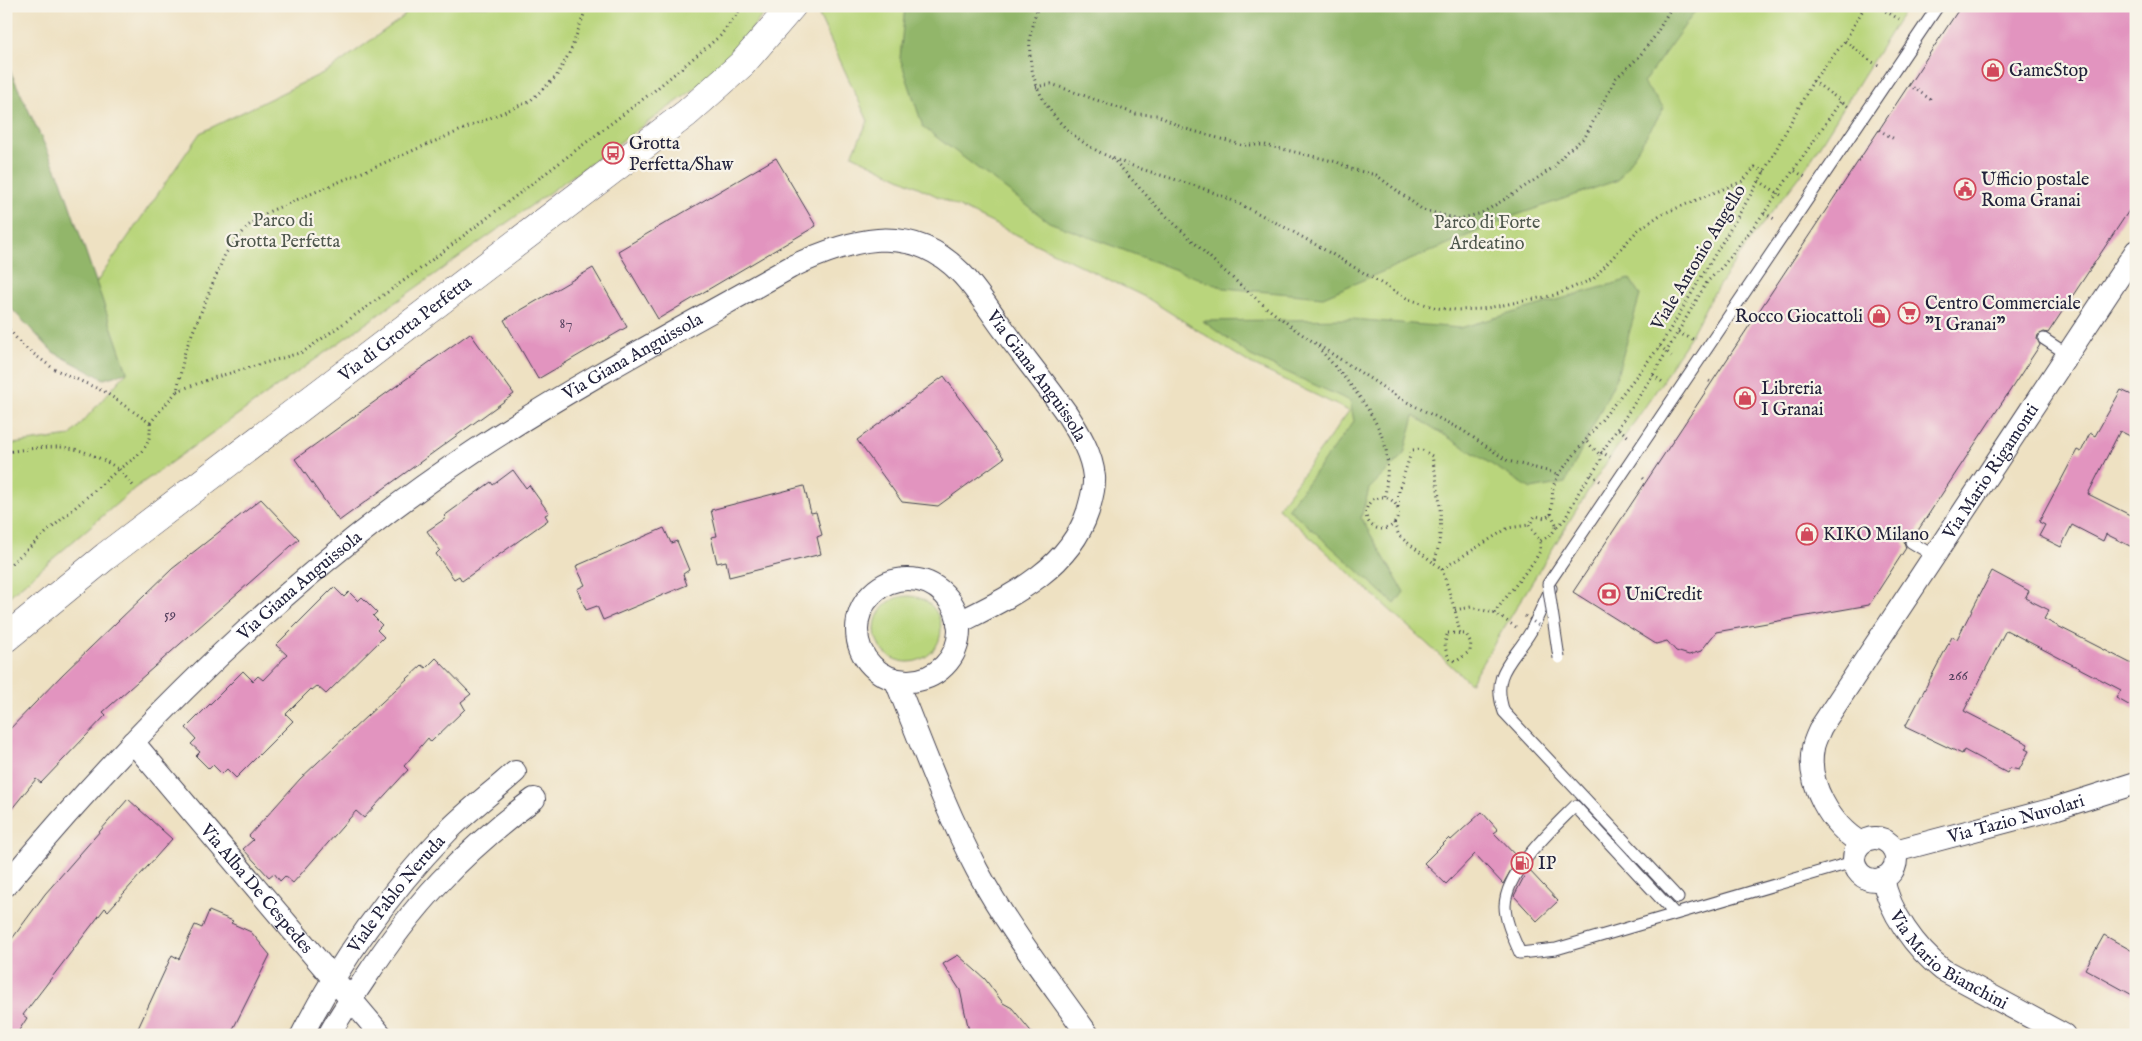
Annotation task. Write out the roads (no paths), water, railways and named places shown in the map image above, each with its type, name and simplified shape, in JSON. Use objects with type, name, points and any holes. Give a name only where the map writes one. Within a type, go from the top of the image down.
[{"type":"street","name":"Via di Grotta Perfetta","points":[[6,638],[55,596],[141,528],[687,113],[742,64],[792,6]]},
{"type":"street","name":"Via Giana Anguissola","points":[[6,885],[91,785],[133,742],[236,641],[310,576],[373,525],[476,450],[564,395],[791,266],[825,250],[860,240],[891,239],[914,244],[941,256],[961,273],[1067,414],[1078,431],[1091,463],[1094,486],[1087,514],[1078,535],[1060,558],[1036,579],[1010,596],[958,623]]},
{"type":"street","name":"Via Mario Rigamonti","points":[[1857,853],[1850,837],[1839,825],[1818,791],[1812,760],[1814,744],[1821,727],[2136,251]]},
{"type":"street","points":[[919,580],[930,584],[949,600],[958,623],[956,647],[942,668],[921,680],[896,681],[874,670],[860,650],[856,626],[859,614],[872,593],[894,581],[919,580]]},
{"type":"street","points":[[896,681],[948,812],[978,871],[1008,922],[1088,1035]]},
{"type":"street","name":"Via Alba De Cespedes","points":[[133,742],[382,1035]]},
{"type":"street","name":"Viale Pablo Neruda","points":[[302,1035],[334,979],[366,930],[445,834],[515,772]]},
{"type":"street","name":"Via Tazio Nuvolari","points":[[1895,851],[2054,809],[2136,783]]},
{"type":"street","name":"Viale Pablo Neruda","points":[[329,1035],[398,930],[436,883],[485,836],[534,799]]},
{"type":"street","points":[[1877,837],[1890,844],[1895,851],[1894,867],[1883,878],[1868,879],[1862,876],[1857,853],[1869,838],[1877,837]]},
{"type":"street","name":"Via Mario Bianchini","points":[[1883,878],[1887,893],[1898,916],[1933,962],[1943,970],[2064,1035]]},
{"type":"lane","points":[[1559,658],[1548,584],[1938,6]]},
{"type":"lane","points":[[1678,898],[1504,712],[1499,697],[1504,672],[1506,666],[1530,632],[1559,572],[1943,6]]},
{"type":"lane","points":[[2044,339],[2068,354]]},
{"type":"lane","points":[[1910,542],[1934,556]]},
{"type":"lane","points":[[1675,914],[1574,806],[1522,863],[1509,890],[1505,906],[1511,931],[1520,953],[1556,950],[1675,914],[1857,853]]},
{"type":"place","name":"GameStop","points":[[1993,70]]},
{"type":"place","name":"Grotta Perfetta/Shaw","points":[[613,153]]},
{"type":"place","name":"Ufficio postale Roma Granai","points":[[1965,189]]},
{"type":"place","name":"Centro Commerciale \"I Granai\"","points":[[1909,313]]},
{"type":"place","name":"Rocco Giocattoli","points":[[1879,316]]},
{"type":"place","name":"Libreria I Granai","points":[[1745,398]]},
{"type":"place","name":"KIKO Milano","points":[[1807,534]]},
{"type":"place","name":"UniCredit","points":[[1609,594]]},
{"type":"place","name":"IP","points":[[1522,863]]},
{"type":"park label","name":"Parco di Grotta Perfetta","points":[[283,230]]},
{"type":"park label","name":"Parco di Forte Ardeatino","points":[[1487,232]]}]
